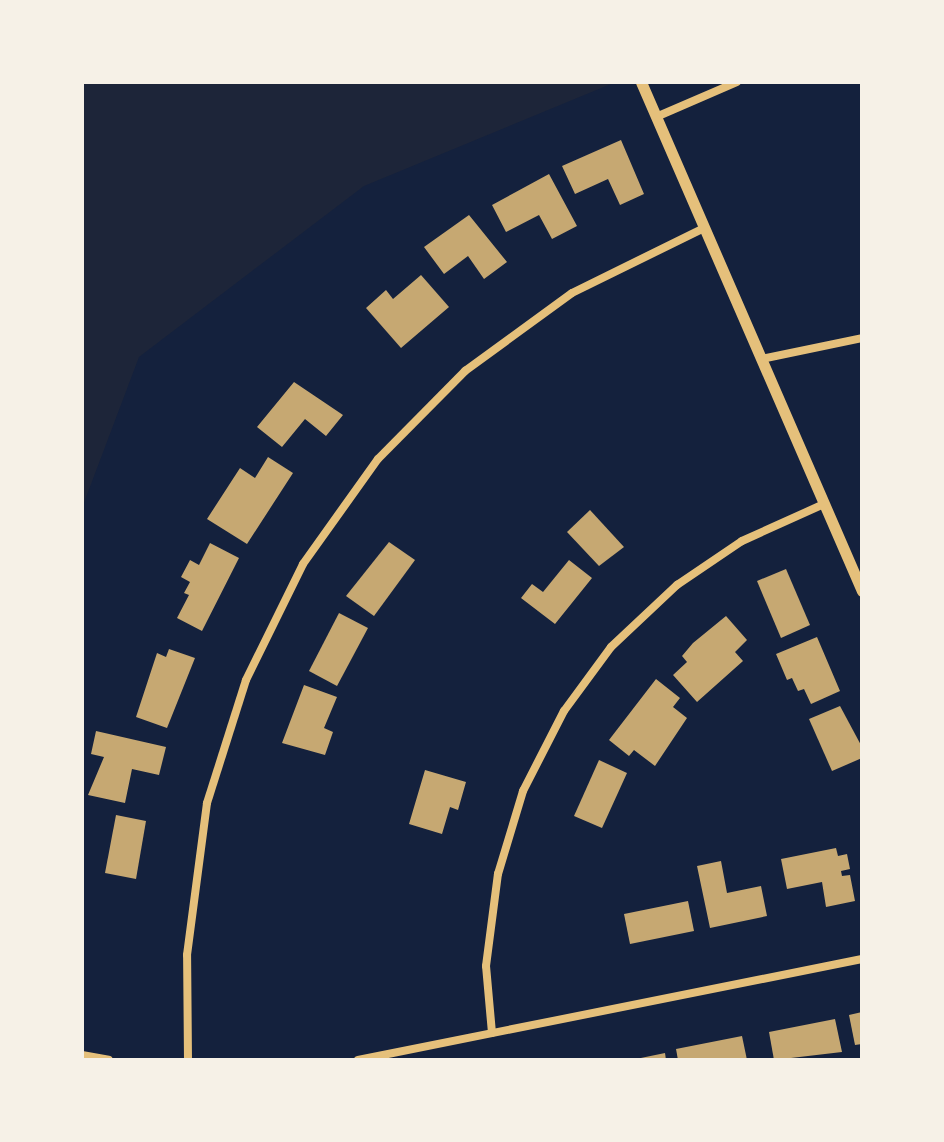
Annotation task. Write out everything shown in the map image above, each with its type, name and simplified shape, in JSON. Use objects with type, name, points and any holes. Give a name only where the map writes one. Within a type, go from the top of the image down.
[{"type":"street","points":[[641,82],[862,591]]},
{"type":"street","points":[[656,117],[737,82]]},
{"type":"street","points":[[188,1060],[187,955],[207,803],[246,680],[303,564],[378,459],[465,371],[572,293],[704,228]]},
{"type":"street","points":[[761,359],[862,338]]},
{"type":"street","points":[[492,1033],[486,966],[498,874],[523,791],[564,711],[611,647],[677,585],[742,541],[824,504]]},
{"type":"street","points":[[358,1060],[862,959]]},
{"type":"street","points":[[82,1055],[109,1060]]},
{"type":"shaded area","points":[[82,82],[611,84],[364,186],[139,357],[82,508]]},
{"type":"building","points":[[621,140],[644,194],[620,205],[608,179],[575,194],[562,166]]},
{"type":"building","points":[[549,174],[577,226],[552,239],[539,215],[506,232],[492,205]]},
{"type":"building","points":[[469,215],[507,262],[484,279],[468,256],[444,274],[424,247]]},
{"type":"building","points":[[421,275],[449,307],[401,348],[366,308],[386,290],[393,299]]},
{"type":"building","points":[[294,382],[343,415],[326,436],[305,419],[282,447],[257,427]]},
{"type":"building","points":[[268,457],[293,473],[247,544],[207,519],[240,468],[255,478]]},
{"type":"building","points":[[590,510],[624,547],[599,566],[567,532]]},
{"type":"building","points":[[389,542],[415,560],[374,616],[346,596]]},
{"type":"building","points":[[210,543],[239,558],[202,631],[177,618],[189,595],[184,593],[190,582],[181,577],[190,560],[199,565]]},
{"type":"building","points":[[569,560],[592,578],[555,624],[521,598],[532,584],[543,592]]},
{"type":"building","points":[[786,569],[810,625],[781,638],[757,581]]},
{"type":"building","points":[[339,613],[368,628],[337,686],[309,671]]},
{"type":"building","points":[[726,616],[747,640],[735,652],[743,661],[697,702],[673,675],[687,662],[682,656],[693,643]]},
{"type":"building","points":[[817,637],[840,691],[811,704],[804,689],[798,691],[792,678],[787,680],[776,654]]},
{"type":"building","points":[[169,649],[195,658],[167,728],[136,717],[157,653],[166,657]]},
{"type":"building","points":[[656,679],[680,698],[673,707],[687,718],[655,766],[634,750],[629,756],[609,740]]},
{"type":"building","points":[[304,685],[337,697],[324,728],[333,732],[325,755],[282,743]]},
{"type":"building","points":[[840,706],[862,747],[862,758],[832,771],[809,719]]},
{"type":"building","points":[[96,731],[166,747],[159,775],[132,769],[125,803],[88,795],[104,757],[91,754]]},
{"type":"building","points":[[599,760],[627,773],[602,828],[574,816]]},
{"type":"building","points":[[425,770],[466,782],[458,810],[450,807],[442,834],[409,824]]},
{"type":"building","points":[[116,815],[146,821],[136,879],[105,873]]},
{"type":"building","points":[[836,848],[838,856],[847,854],[850,869],[841,871],[842,876],[850,875],[855,901],[826,907],[822,882],[787,889],[781,859]]},
{"type":"building","points":[[721,861],[727,893],[761,886],[767,916],[710,928],[697,866]]},
{"type":"building","points":[[688,901],[694,931],[630,944],[624,914]]},
{"type":"building","points":[[862,1012],[862,1044],[855,1045],[849,1015]]},
{"type":"building","points":[[835,1019],[842,1052],[774,1060],[769,1032]]},
{"type":"building","points":[[742,1036],[747,1060],[678,1060],[676,1049]]},
{"type":"building","points":[[665,1053],[666,1060],[636,1060],[636,1059]]}]
